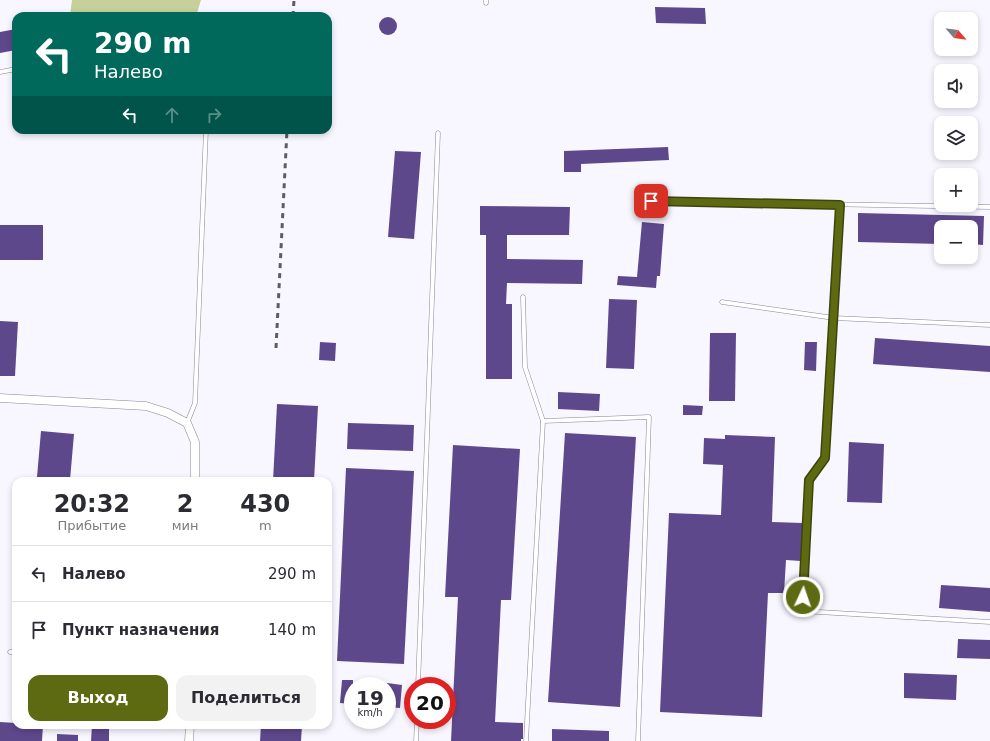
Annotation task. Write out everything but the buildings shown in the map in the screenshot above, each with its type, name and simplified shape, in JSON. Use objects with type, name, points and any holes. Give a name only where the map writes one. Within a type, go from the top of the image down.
[{"type":"street","points":[[0,398],[146,406],[168,413],[187,422],[195,442],[195,477]]},
{"type":"street","points":[[189,741],[190,729]]},
{"type":"lane","points":[[0,72],[12,70]]},
{"type":"lane","points":[[418,677],[438,133]]},
{"type":"lane","points":[[187,422],[195,402],[206,134]]},
{"type":"lane","points":[[651,201],[990,207]]},
{"type":"lane","points":[[840,205],[825,458],[809,480],[802,612],[990,622]]},
{"type":"lane","points":[[523,297],[525,367],[543,421],[526,741]]},
{"type":"lane","points":[[722,302],[834,318],[990,325]]},
{"type":"lane","points":[[543,421],[649,417],[638,741]]},
{"type":"lane","points":[[416,741],[417,729]]},
{"type":"green space","points":[[72,0],[201,0],[197,12],[70,12]]},
{"type":"railway","points":[[293,12],[294,0]]},
{"type":"railway","points":[[276,348],[287,134]]},
{"type":"route","points":[[651,201],[840,205],[825,458],[809,480],[803,597]]}]
